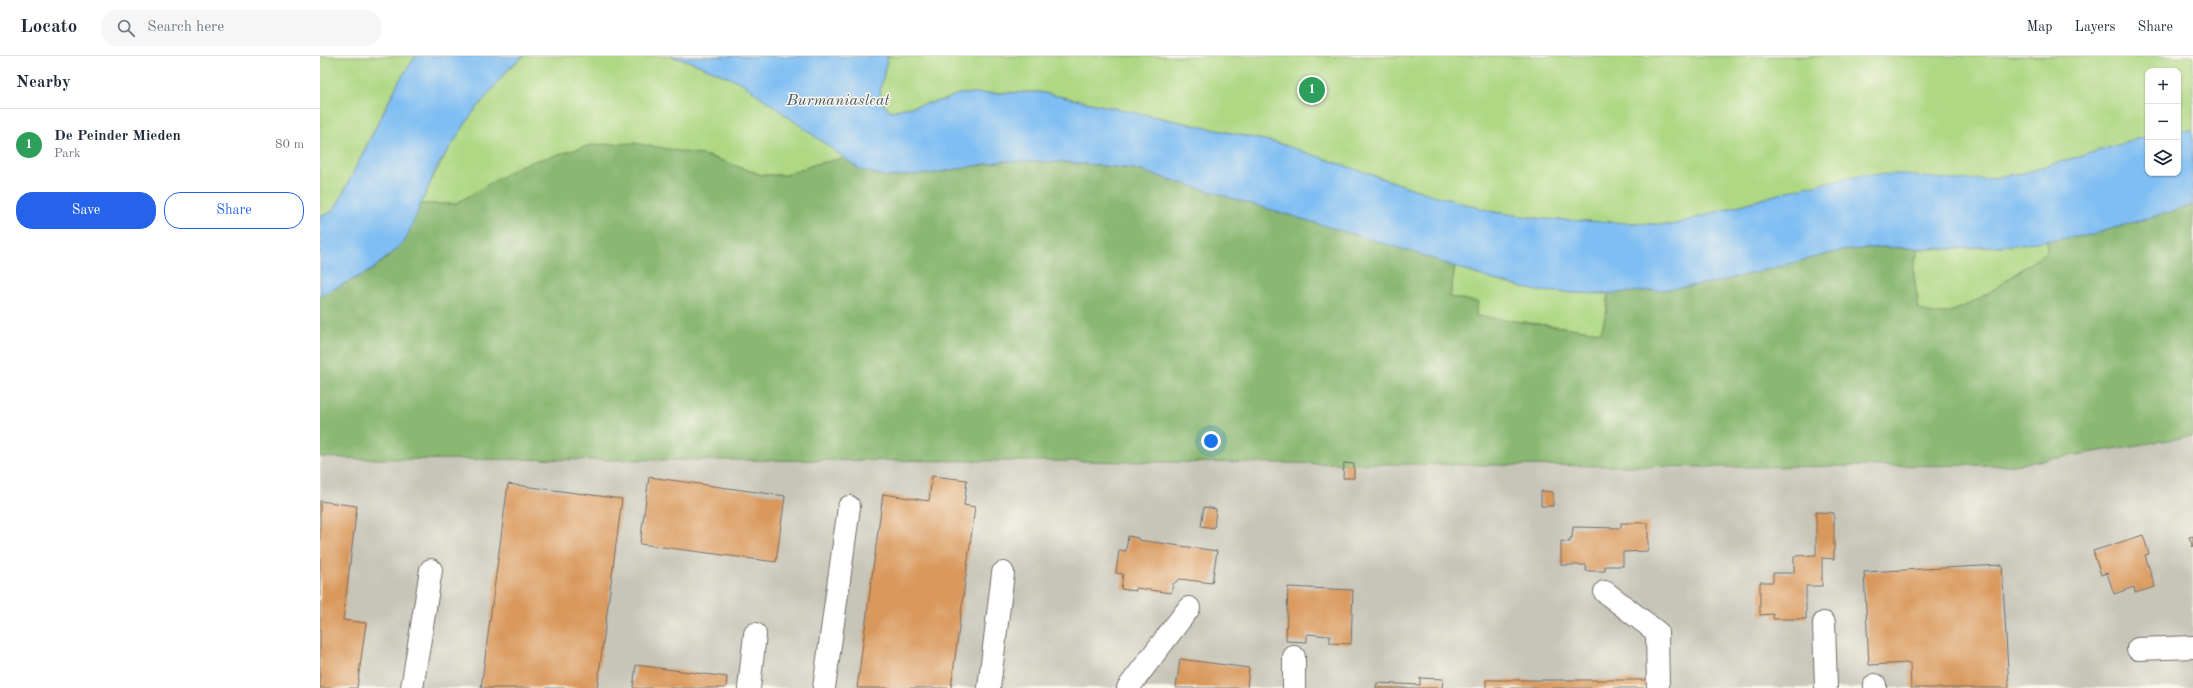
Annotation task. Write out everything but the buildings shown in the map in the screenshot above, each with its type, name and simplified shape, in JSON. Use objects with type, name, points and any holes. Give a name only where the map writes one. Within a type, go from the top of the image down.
[{"type":"lane","points":[[824,688],[849,507]]},
{"type":"lane","points":[[412,688],[431,570]]},
{"type":"lane","points":[[989,688],[1002,573]]},
{"type":"lane","points":[[1605,592],[1657,632],[1658,688]]},
{"type":"lane","points":[[1128,688],[1189,608]]},
{"type":"lane","points":[[1824,623],[1826,688]]},
{"type":"lane","points":[[749,688],[755,634]]},
{"type":"lane","points":[[2138,649],[2193,648]]},
{"type":"lane","points":[[1294,657],[1294,688]]},
{"type":"shaded area","points":[[2193,377],[2193,688],[320,688],[320,426]]},
{"type":"green space","points":[[320,56],[416,56],[399,81],[338,203],[330,213],[320,216]]},
{"type":"green space","points":[[524,56],[670,56],[689,61],[742,83],[845,158],[816,164],[786,175],[762,175],[708,156],[480,190],[455,204],[420,204],[440,164],[464,124],[508,70]]},
{"type":"green space","points":[[888,56],[2193,56],[2193,130],[2181,131],[2181,68],[2145,68],[2145,137],[2023,173],[1985,179],[1789,191],[1672,225],[1543,219],[1494,212],[1426,193],[1278,143],[1039,92],[958,94],[944,100],[891,111],[883,104],[880,91]]},
{"type":"green space","points":[[635,143],[708,156],[762,175],[786,175],[816,164],[845,158],[861,170],[935,173],[1003,161],[1066,162],[1135,169],[1419,254],[1455,267],[1450,297],[1478,302],[1476,316],[1601,332],[1607,310],[1608,293],[1661,290],[1717,282],[1840,251],[1883,247],[1919,249],[1913,268],[1919,309],[1932,314],[1947,312],[1961,308],[1975,301],[2041,256],[2047,250],[2047,240],[2090,235],[2193,205],[2193,436],[2014,465],[1729,467],[1048,461],[361,459],[320,457],[320,296],[372,270],[392,254],[420,204],[455,204],[521,165],[591,145]]},
{"type":"green space","points":[[2047,240],[2047,250],[2041,256],[1976,301],[1962,308],[1934,314],[1919,309],[1913,268],[1919,249],[1983,247]]},
{"type":"green space","points":[[1455,267],[1493,279],[1530,288],[1568,293],[1608,293],[1607,310],[1601,332],[1476,316],[1450,297]]},
{"type":"water","points":[[416,56],[524,56],[511,66],[472,114],[437,167],[405,241],[372,270],[320,296],[320,216],[330,213],[338,203],[399,81]]},
{"type":"water","name":"Burmaniasleat","points":[[670,56],[888,56],[880,91],[883,104],[891,111],[944,100],[958,94],[1039,92],[1278,143],[1426,193],[1494,212],[1543,219],[1672,225],[1789,191],[1858,175],[1898,174],[1951,180],[1985,179],[2023,173],[2145,137],[2145,176],[2181,176],[2181,131],[2193,130],[2193,205],[2090,235],[2014,245],[1945,249],[1883,247],[1840,251],[1717,282],[1661,290],[1600,294],[1538,291],[1490,279],[1419,254],[1135,169],[1066,162],[1003,161],[935,173],[888,177],[861,170],[742,83],[689,61]]},
{"type":"place","name":"De Peinder Mieden","points":[[1312,90]]}]
